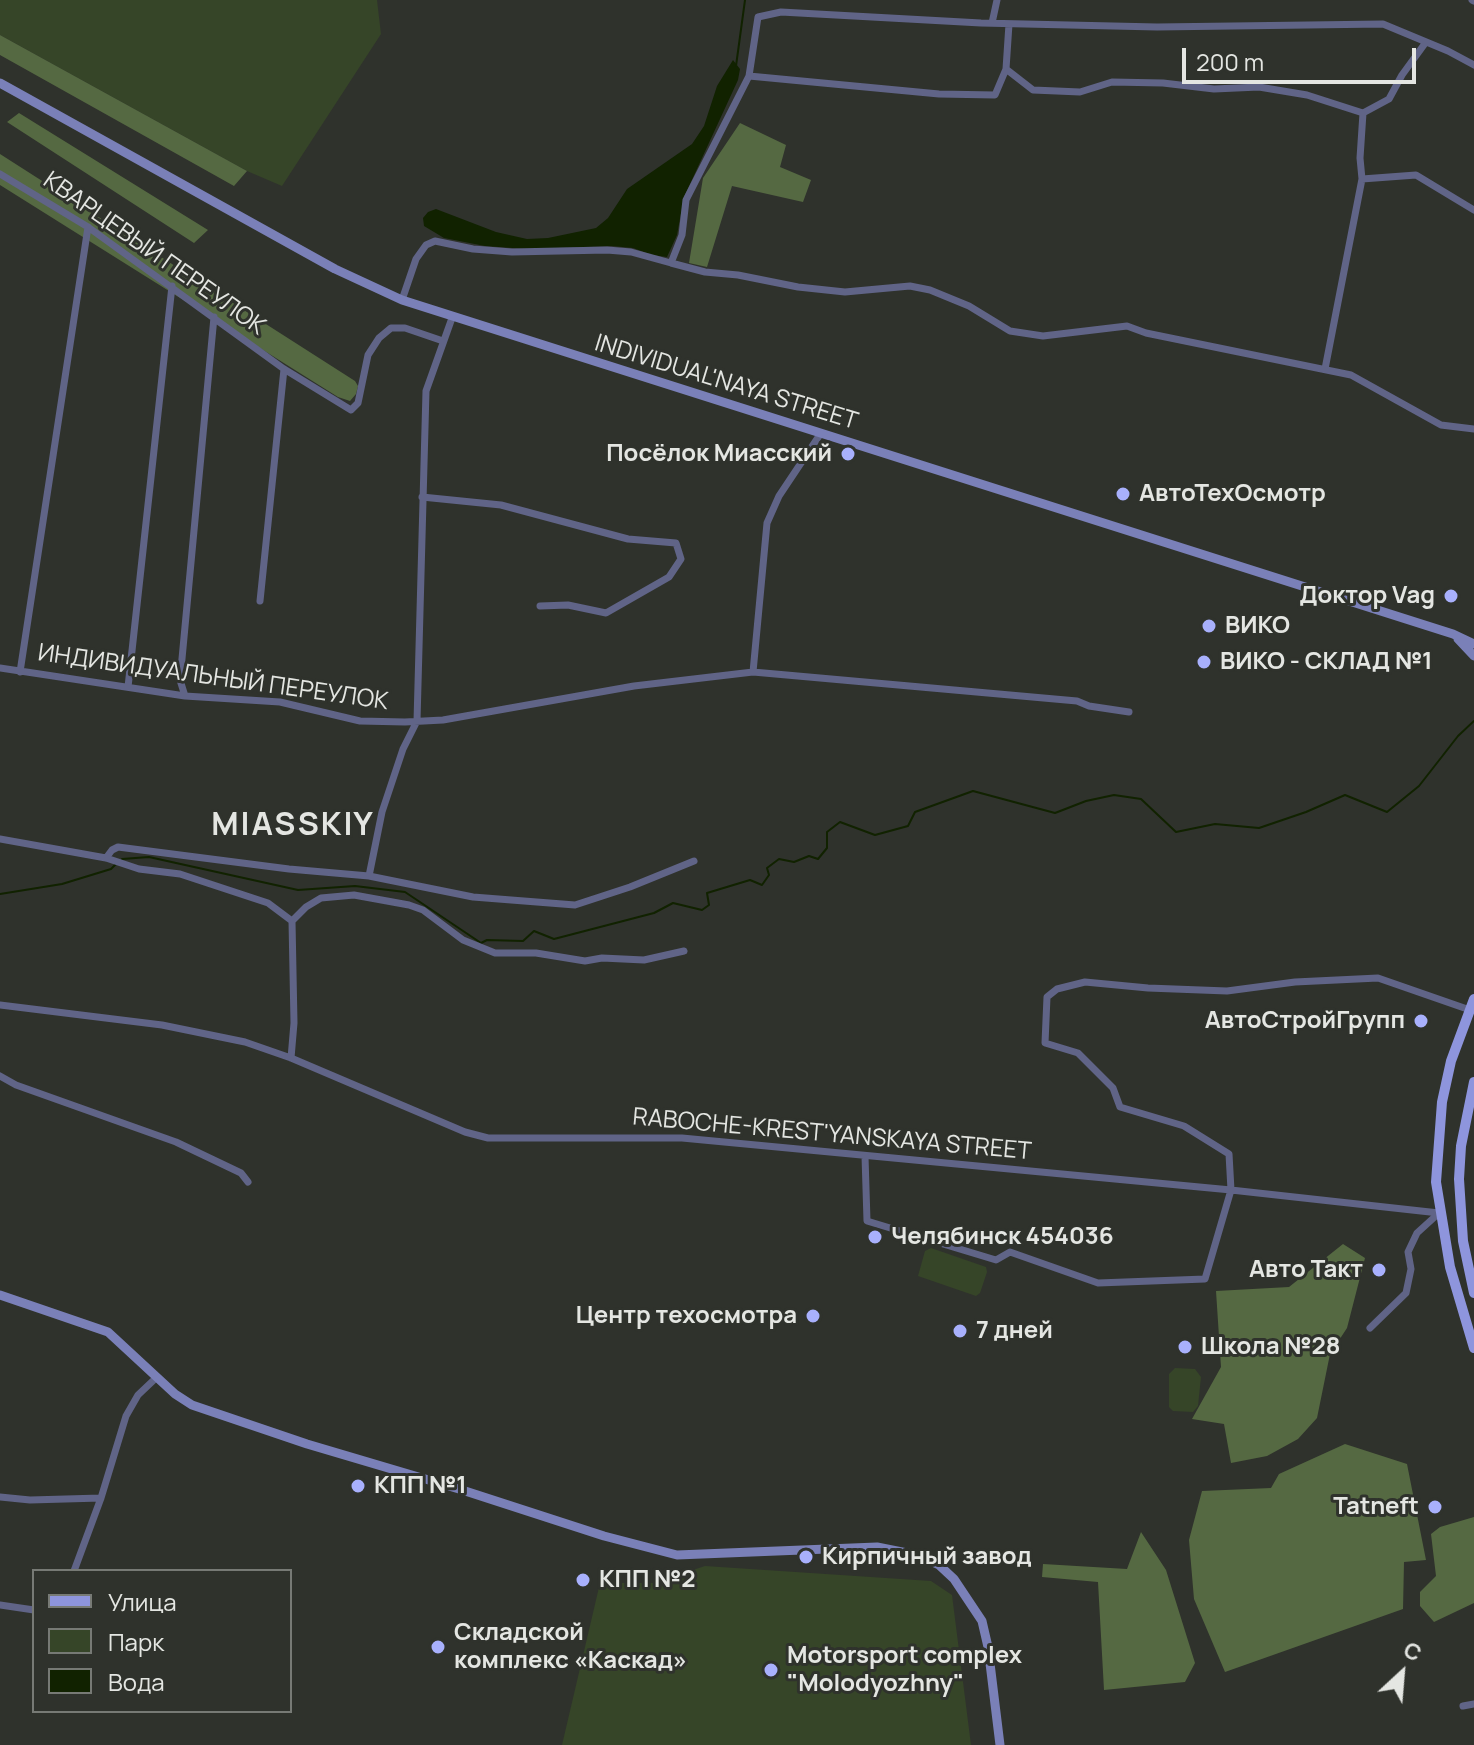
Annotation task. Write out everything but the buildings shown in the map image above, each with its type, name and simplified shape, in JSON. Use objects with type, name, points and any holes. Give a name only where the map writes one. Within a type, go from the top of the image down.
[{"type":"main road","name":"INDIVIDUAL'NAYA STREET","points":[[0,83],[335,269],[402,300],[1453,634],[1474,644]]},
{"type":"main road","points":[[1453,634],[1474,656]]},
{"type":"main road","points":[[1472,1004],[1451,1061],[1442,1102],[1437,1159],[1439,1213],[1450,1267],[1474,1348]]},
{"type":"main road","points":[[1474,1082],[1461,1146],[1459,1195],[1463,1241],[1474,1293]]},
{"type":"main road","points":[[0,1295],[108,1332],[175,1394],[192,1405],[604,1536],[677,1555],[877,1547],[917,1555],[939,1565],[954,1579],[982,1621],[1000,1745]]},
{"type":"street","points":[[992,23],[997,0]]},
{"type":"street","points":[[671,263],[682,235],[686,200],[749,76],[758,17],[781,12],[1009,24],[1157,27],[1383,24],[1474,65]]},
{"type":"street","points":[[749,76],[939,94],[995,95],[1006,69],[1009,24]]},
{"type":"street","points":[[1006,69],[1033,90],[1080,92],[1112,82],[1163,83],[1214,89],[1259,87],[1307,95],[1363,113],[1389,99],[1426,42]]},
{"type":"street","points":[[1325,369],[1362,179],[1363,113]]},
{"type":"street","name":"КВАРЦЕВЫЙ ПЕРЕУЛОК","points":[[0,174],[88,227],[284,369],[351,410],[358,403],[368,355],[379,338],[391,328],[405,328],[443,341]]},
{"type":"street","points":[[1362,179],[1416,175],[1474,210]]},
{"type":"street","points":[[20,672],[88,227]]},
{"type":"street","points":[[402,300],[416,259],[426,245],[435,241],[473,249],[512,252],[631,252],[705,272],[798,287],[845,292],[910,286],[930,290],[969,306],[1010,331],[1043,336],[1127,326],[1263,359],[1325,369],[1364,381],[1441,425],[1474,429]]},
{"type":"street","points":[[128,687],[172,286]]},
{"type":"street","points":[[185,696],[180,680],[214,317]]},
{"type":"street","points":[[369,876],[382,812],[403,749],[417,721],[426,391],[452,318]]},
{"type":"street","points":[[260,601],[284,369]]},
{"type":"street","points":[[753,672],[767,523],[779,496],[821,433]]},
{"type":"street","points":[[422,497],[501,505],[628,539],[676,543],[681,559],[669,577],[606,613],[568,605],[540,606]]},
{"type":"street","name":"ИНДИВИДУАЛЬНЫЙ ПЕРЕУЛОК","points":[[0,668],[185,696],[280,702],[360,721],[443,720],[634,686],[753,672],[1077,701],[1089,706],[1129,712]]},
{"type":"street","points":[[0,839],[106,858],[139,869],[180,874],[268,903],[292,921]]},
{"type":"street","points":[[106,858],[118,847],[369,876],[473,897],[575,905],[694,861]]},
{"type":"street","points":[[291,1058],[294,1023],[292,921],[321,898],[354,895],[409,905],[423,910],[463,940],[495,953],[544,953],[570,961],[585,961],[602,958],[644,960],[684,951]]},
{"type":"street","points":[[865,1156],[867,1221],[996,1260],[1010,1252],[1098,1283],[1205,1279],[1231,1190],[1229,1154],[1184,1126],[1120,1107],[1113,1088],[1078,1053],[1045,1043],[1047,997],[1057,989],[1085,982],[1227,991],[1295,982],[1378,978],[1472,1004]]},
{"type":"street","name":"RABOCHE-KREST'YANSKAYA STREET","points":[[0,1005],[202,1031],[291,1058],[465,1132],[488,1138],[651,1137],[1231,1190],[1439,1213]]},
{"type":"street","points":[[0,1076],[16,1085],[176,1142],[241,1173],[248,1182]]},
{"type":"street","points":[[1370,1328],[1406,1293],[1411,1269],[1408,1252],[1417,1233],[1439,1213]]},
{"type":"street","points":[[75,1569],[126,1416],[138,1395],[157,1377]]},
{"type":"street","points":[[0,1497],[30,1500],[101,1498]]},
{"type":"street","points":[[0,1605],[32,1610]]},
{"type":"street","points":[[1463,1706],[1474,1704]]},
{"type":"green space","points":[[0,0],[377,0],[381,34],[282,186],[247,171],[0,35]]},
{"type":"green space","points":[[931,1248],[986,1267],[980,1293],[976,1296],[918,1276],[925,1251]]},
{"type":"green space","points":[[1175,1368],[1195,1369],[1201,1377],[1198,1406],[1193,1412],[1173,1411],[1169,1407],[1169,1374]]},
{"type":"green space","name":"Motorsport complex \"Molodyozhny\"","points":[[705,1566],[931,1581],[952,1595],[971,1745],[562,1745],[600,1583],[654,1583]]},
{"type":"shaded area","points":[[0,35],[247,171],[234,186],[0,55]]},
{"type":"shaded area","points":[[19,113],[208,230],[194,243],[7,122]]},
{"type":"shaded area","points":[[740,123],[786,145],[780,167],[811,180],[803,202],[732,186],[707,267],[689,263],[703,178]]},
{"type":"shaded area","points":[[0,154],[355,381],[358,386],[356,394],[350,401],[338,397],[0,185]]},
{"type":"shaded area","points":[[1343,1244],[1365,1258],[1347,1328],[1330,1354],[1317,1418],[1298,1439],[1267,1456],[1231,1463],[1224,1424],[1192,1419],[1221,1367],[1216,1291],[1289,1287]]},
{"type":"shaded area","points":[[1345,1444],[1407,1464],[1426,1560],[1404,1562],[1403,1609],[1225,1672],[1194,1599],[1189,1540],[1202,1491],[1271,1488],[1279,1474]]},
{"type":"shaded area","points":[[1474,1517],[1474,1603],[1434,1622],[1420,1606],[1420,1592],[1436,1576],[1431,1534],[1440,1527]]},
{"type":"shaded area","points":[[1141,1532],[1166,1570],[1195,1663],[1185,1682],[1104,1690],[1098,1582],[1042,1577],[1043,1564],[1127,1569]]},
{"type":"water","points":[[733,60],[740,69],[738,80],[684,197],[677,235],[667,257],[612,246],[526,249],[485,246],[444,238],[424,226],[423,218],[436,209],[496,232],[527,239],[596,228],[608,218],[627,189],[692,144],[704,126],[717,86]]},
{"type":"waterway","points":[[736,66],[745,0]]},
{"type":"waterway","points":[[122,859],[149,857],[298,890],[355,886],[405,892],[481,943],[487,940],[523,941],[534,931],[554,939],[654,913],[673,903],[702,910],[709,905],[707,893],[750,880],[762,885],[769,875],[767,868],[779,859],[794,862],[809,856],[818,859],[827,848],[827,832],[840,822],[875,835],[908,826],[915,812],[973,791],[1055,813],[1086,801],[1114,795],[1141,799],[1176,832],[1215,824],[1259,828],[1345,795],[1387,812],[1419,786],[1458,736],[1474,721]]},
{"type":"waterway","points":[[0,894],[62,884],[111,869],[117,863]]},
{"type":"place","name":"Посёлок Миасский","points":[[848,454]]},
{"type":"place","name":"АвтоТехОсмотр","points":[[1123,494]]},
{"type":"place","name":"Доктор Vag","points":[[1451,596]]},
{"type":"place","name":"ВИКО","points":[[1209,626]]},
{"type":"place","name":"ВИКО - СКЛАД №1","points":[[1204,662]]},
{"type":"place","name":"АвтоСтройГрупп","points":[[1421,1021]]},
{"type":"place","name":"Челябинск 454036","points":[[875,1237]]},
{"type":"place","name":"Авто Такт","points":[[1379,1270]]},
{"type":"place","name":"Центр техосмотра","points":[[813,1316]]},
{"type":"place","name":"7 дней","points":[[960,1331]]},
{"type":"place","name":"Школа №28","points":[[1185,1347]]},
{"type":"place","name":"КПП №1","points":[[358,1486]]},
{"type":"place","name":"Tatneft","points":[[1435,1507]]},
{"type":"place","name":"Кирпичный завод","points":[[806,1557]]},
{"type":"place","name":"КПП №2","points":[[583,1580]]},
{"type":"place","name":"Складской комплекс «Каскад»","points":[[438,1647]]},
{"type":"place","name":"Motorsport complex \"Molodyozhny\"","points":[[771,1670]]},
{"type":"district","name":"MIASSKIY","points":[[293,826]]}]
